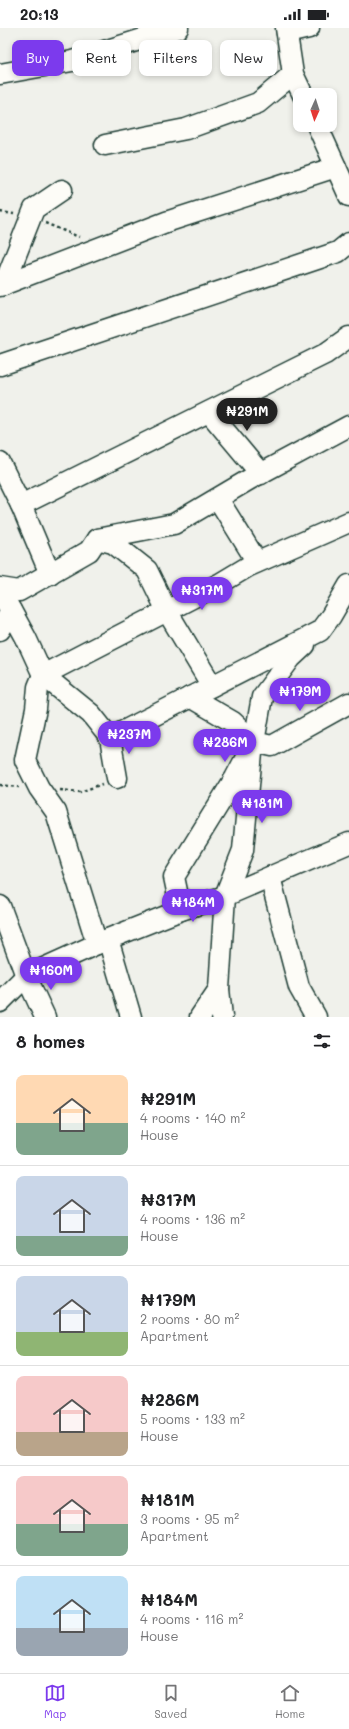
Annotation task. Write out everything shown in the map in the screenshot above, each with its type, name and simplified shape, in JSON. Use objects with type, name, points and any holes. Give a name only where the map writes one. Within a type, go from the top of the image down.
[{"type":"street","points":[[0,74],[72,61],[178,28]]},
{"type":"street","points":[[300,88],[293,74],[286,30],[309,28]]},
{"type":"street","points":[[106,145],[186,129],[258,103],[293,74]]},
{"type":"street","points":[[320,132],[349,196]]},
{"type":"street","points":[[2,285],[166,222],[336,167]]},
{"type":"street","points":[[2,285],[34,209],[62,190]]},
{"type":"street","points":[[0,365],[338,252],[349,243]]},
{"type":"street","points":[[21,505],[325,354],[349,337]]},
{"type":"street","points":[[208,412],[261,474]]},
{"type":"street","points":[[0,588],[19,591],[89,551],[97,539],[174,524],[349,426]]},
{"type":"street","points":[[0,463],[21,505],[50,574]]},
{"type":"street","points":[[218,499],[257,562]]},
{"type":"street","points":[[131,1017],[102,942],[56,812],[39,788],[25,760],[36,709],[38,687],[43,675],[167,611],[257,562],[349,522]]},
{"type":"street","points":[[97,539],[113,543],[147,570],[167,611],[212,686]]},
{"type":"street","points":[[110,738],[320,630],[331,616],[349,585]]},
{"type":"street","points":[[0,630],[5,603]]},
{"type":"street","points":[[5,603],[26,638],[43,675],[91,714],[110,738],[117,778]]},
{"type":"street","points":[[222,1017],[219,989],[225,896],[243,850],[254,742],[262,697],[291,658],[320,630],[349,607]]},
{"type":"street","points":[[190,697],[233,722],[254,742],[272,746],[349,703]]},
{"type":"street","points":[[181,910],[174,876],[235,778],[254,742]]},
{"type":"street","points":[[0,1002],[26,976],[102,942],[181,910],[225,896],[349,843]]},
{"type":"street","points":[[270,877],[299,987],[316,1017]]},
{"type":"street","points":[[0,906],[26,976],[45,1017]]},
{"type":"street","points":[[200,1017],[219,989]]},
{"type":"path","points":[[0,212],[31,217],[102,247]]}]
